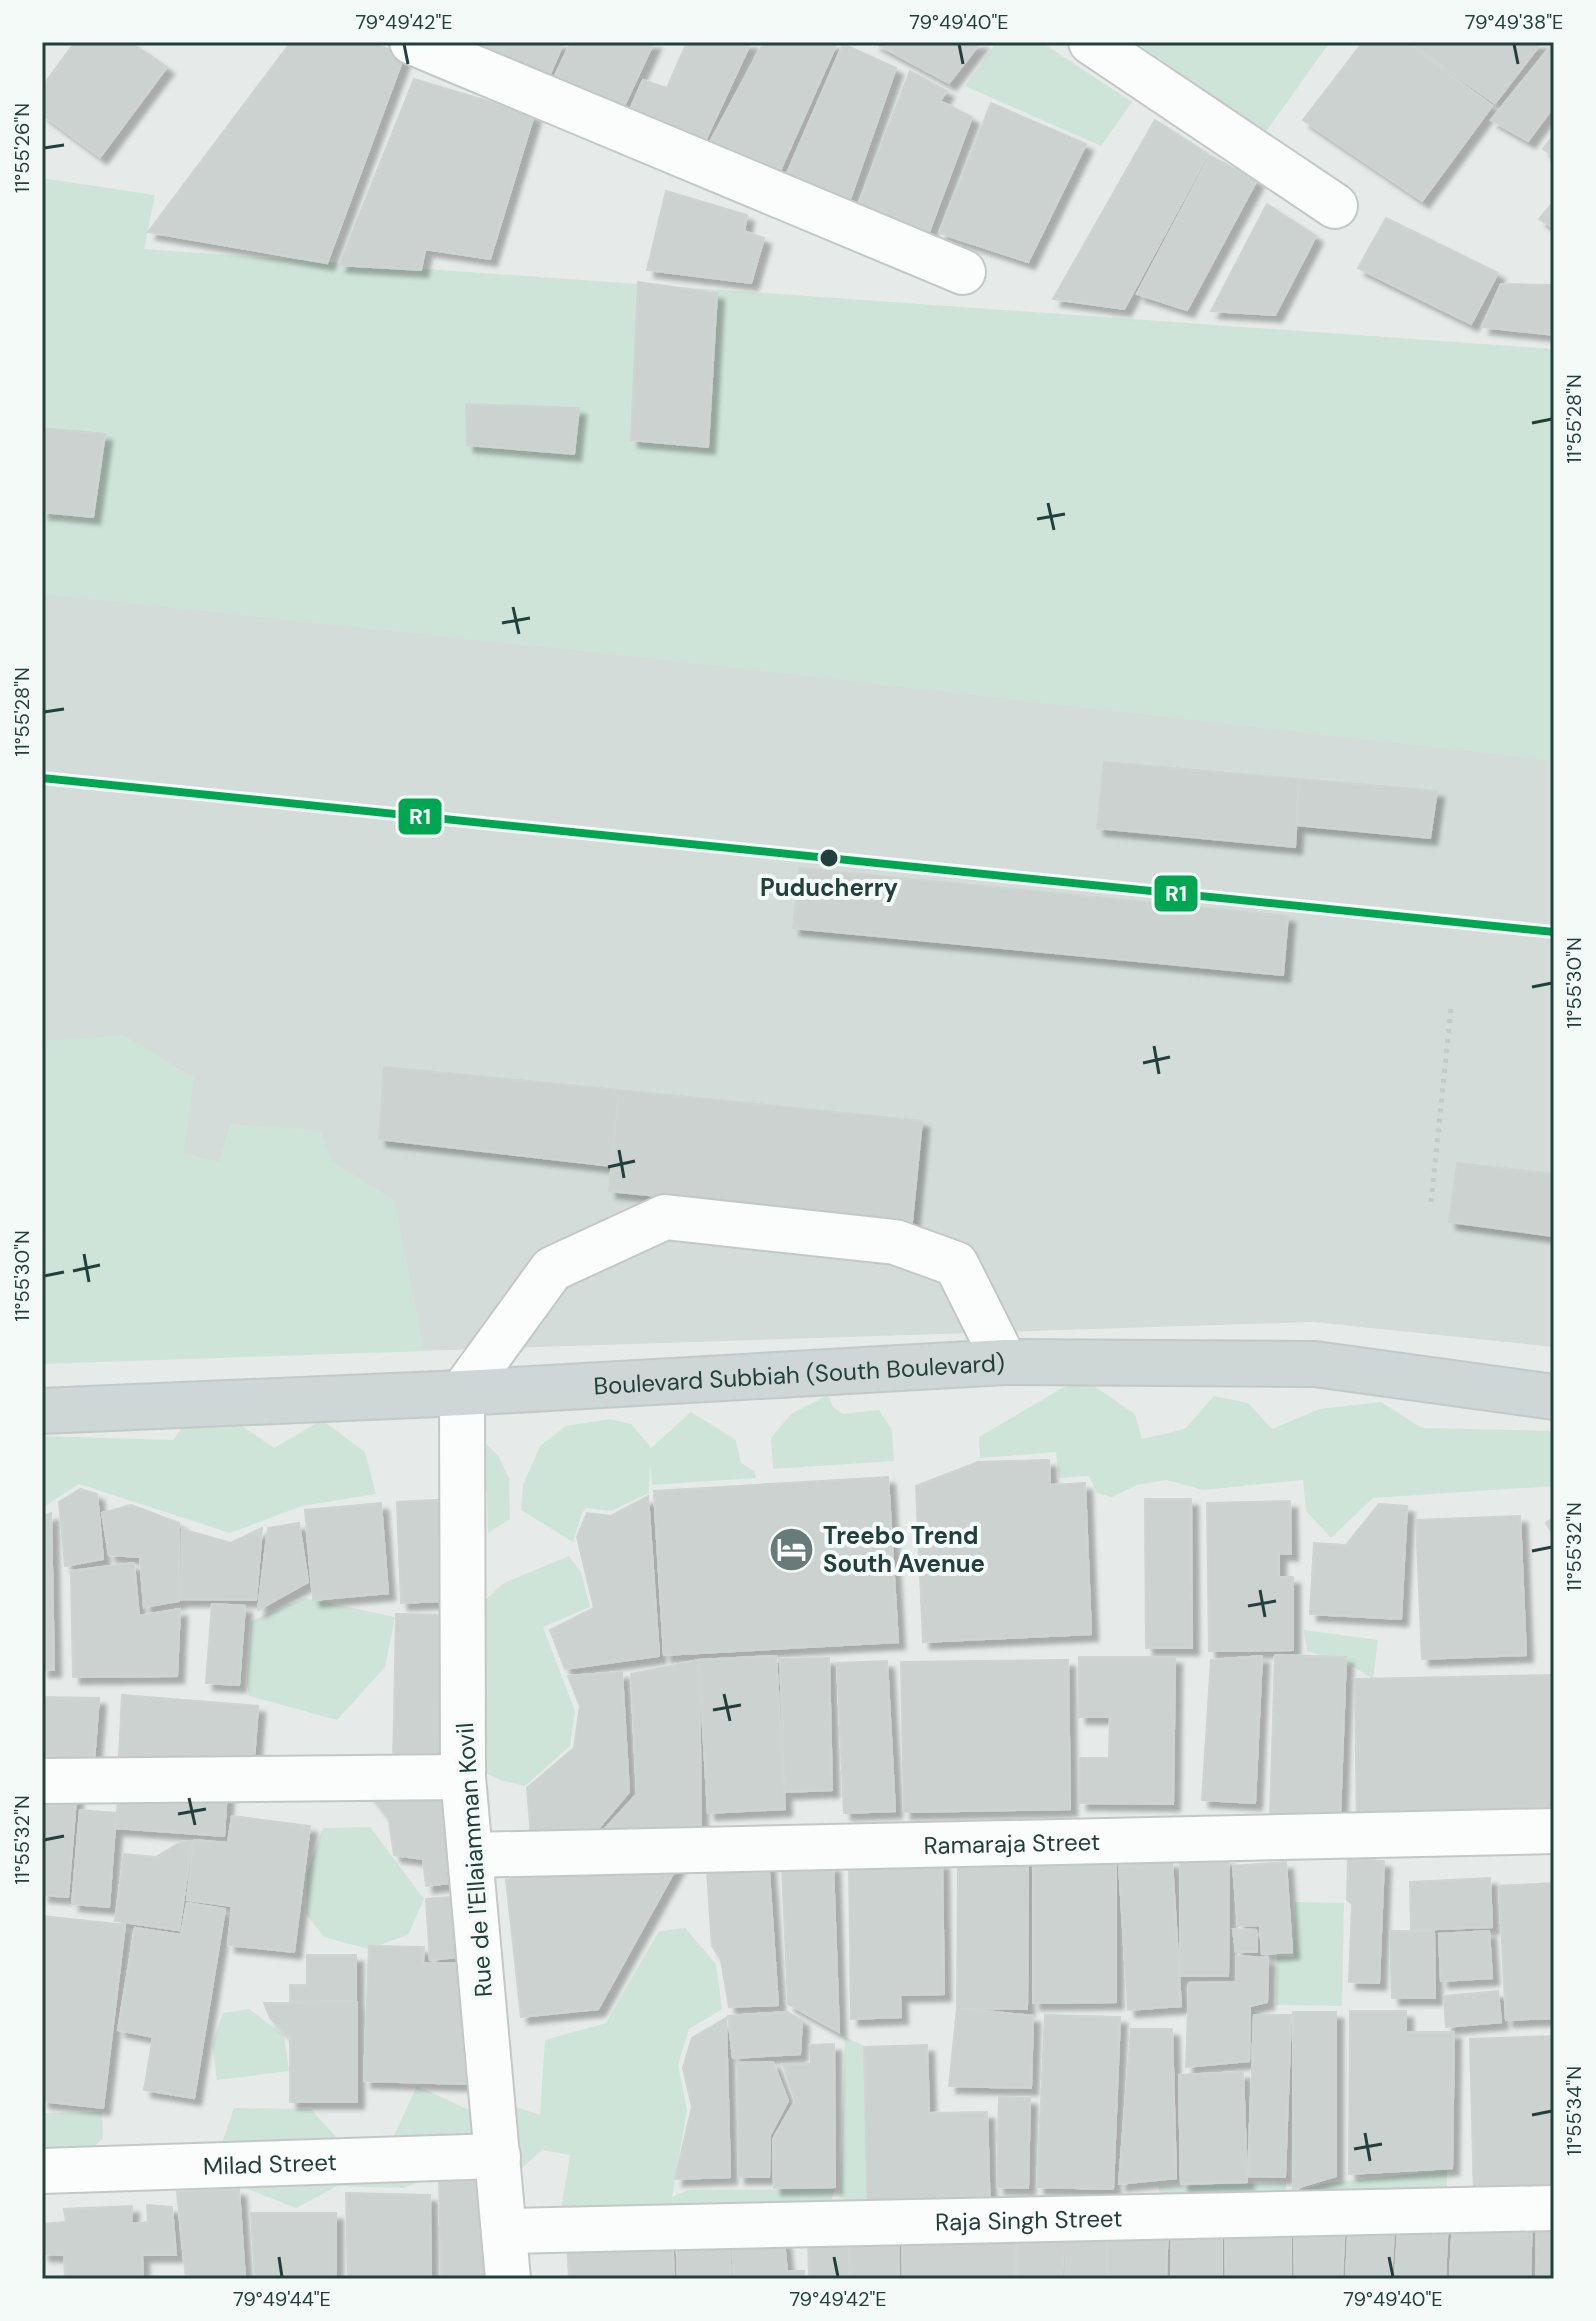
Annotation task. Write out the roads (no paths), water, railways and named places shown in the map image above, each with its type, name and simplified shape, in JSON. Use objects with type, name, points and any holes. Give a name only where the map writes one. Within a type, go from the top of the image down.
[{"type":"main road","name":"Boulevard Subbiah (South Boulevard)","points":[[42,1411],[462,1393],[1005,1362],[1315,1364],[1554,1397]]},
{"type":"street","points":[[412,42],[963,272]]},
{"type":"street","points":[[1091,42],[1335,206]]},
{"type":"street","points":[[462,1393],[552,1269],[665,1217],[895,1242],[956,1264],[1005,1362]]},
{"type":"street","name":"Rue de l'Ellaiamman Kovil","points":[[462,1393],[463,1777],[508,2279]]},
{"type":"street","points":[[42,1781],[463,1777]]},
{"type":"street","name":"Ramaraja Street","points":[[470,1855],[1554,1831]]},
{"type":"street","name":"Milad Street","points":[[42,2171],[498,2156]]},
{"type":"street","name":"Raja Singh Street","points":[[505,2231],[1554,2208]]},
{"type":"place","name":"Puducherry","points":[[829,858]]},
{"type":"place","name":"Treebo Trend South Avenue","points":[[792,1549]]}]
